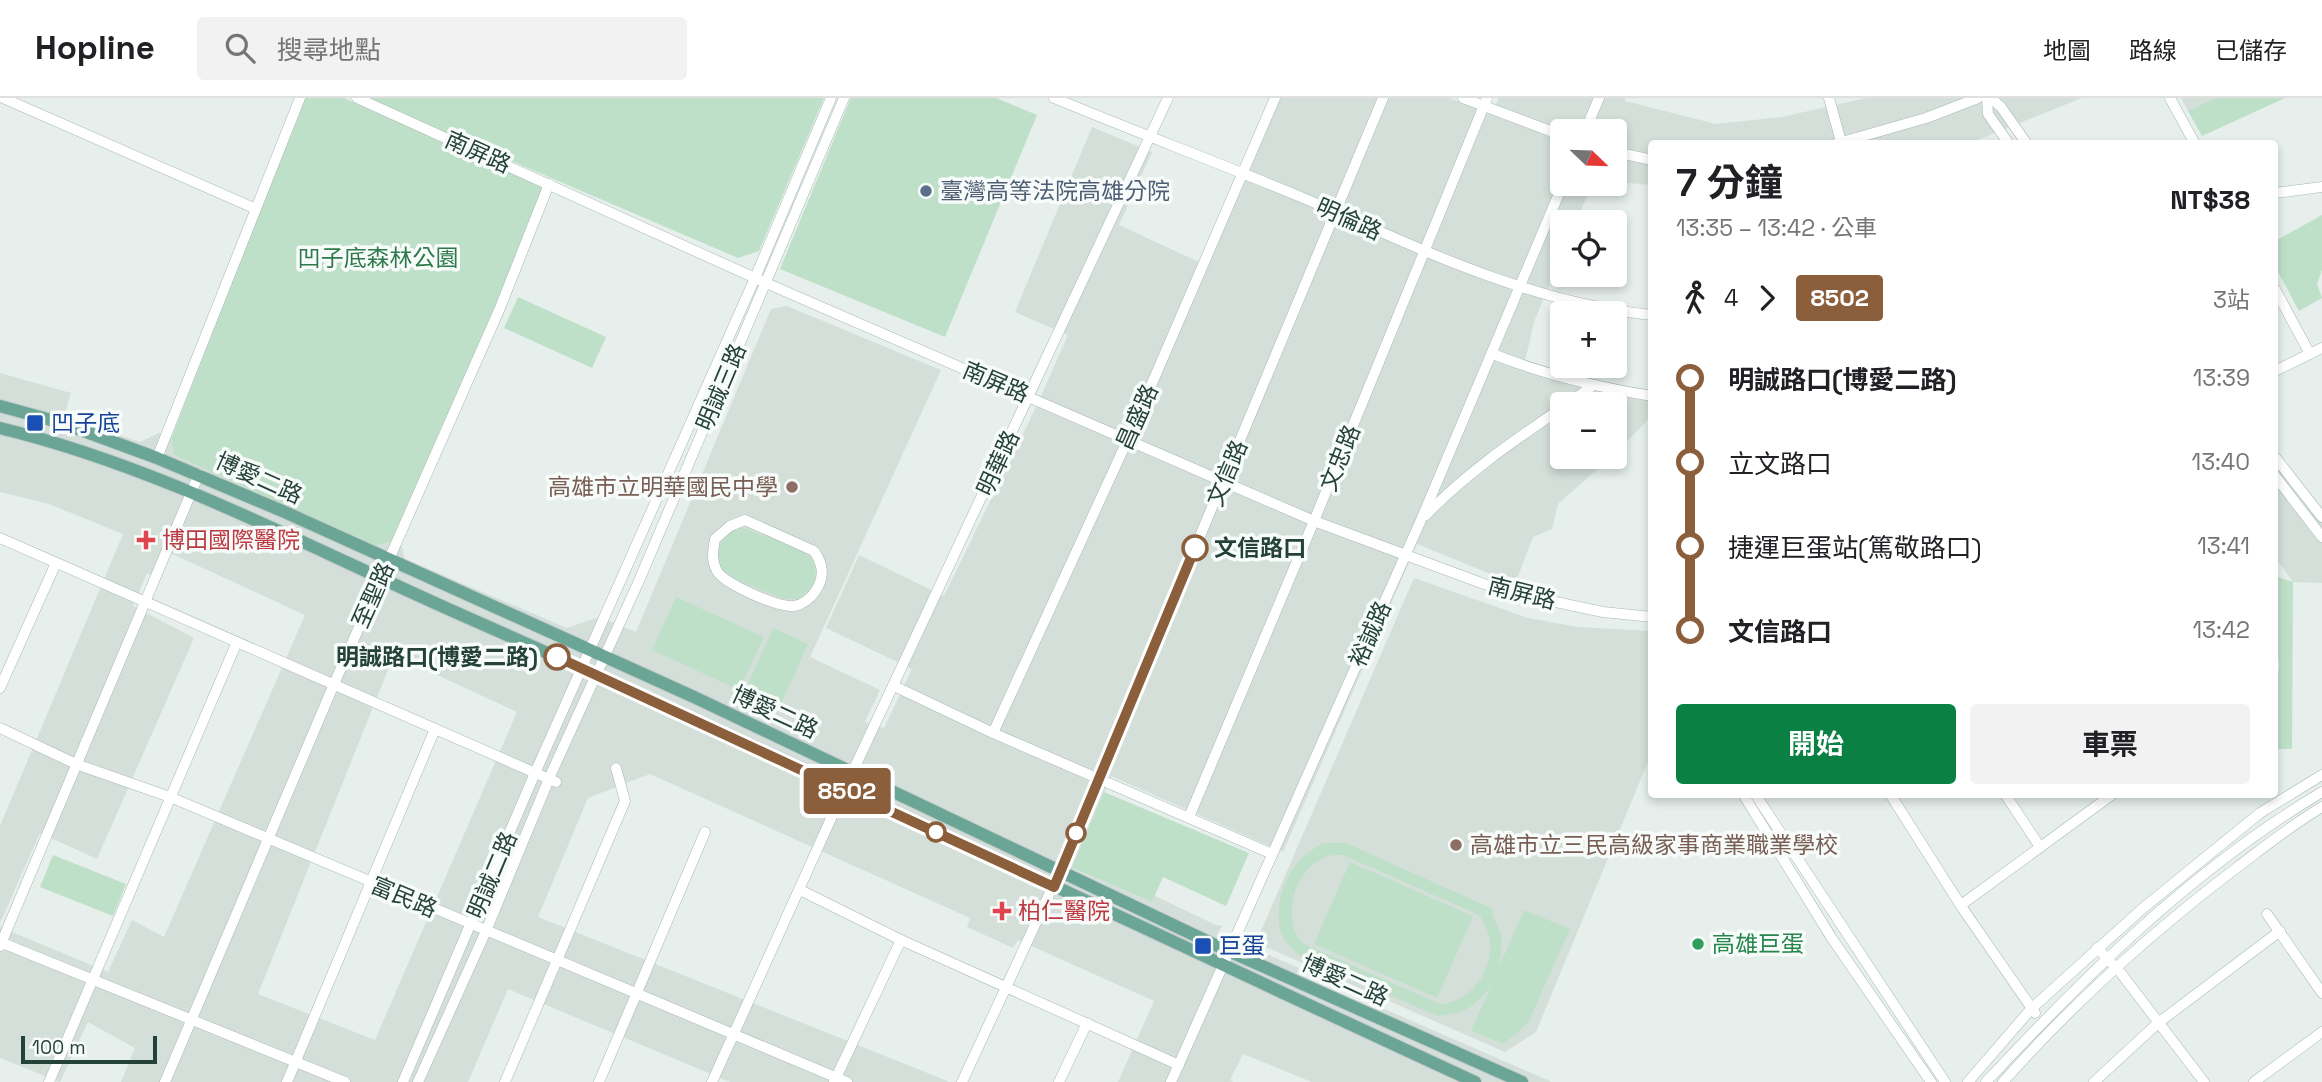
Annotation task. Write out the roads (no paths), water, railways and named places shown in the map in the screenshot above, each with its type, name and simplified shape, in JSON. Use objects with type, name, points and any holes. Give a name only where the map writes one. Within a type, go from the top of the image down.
[{"type":"main road","name":"博愛二路","points":[[0,406],[62,423],[199,474],[388,561],[590,649],[1229,951],[1522,1082]]},
{"type":"main road","name":"博愛二路","points":[[0,428],[55,441],[192,492],[379,579],[581,668],[1475,1082]]},
{"type":"street","points":[[3,98],[256,209]]},
{"type":"street","points":[[158,458],[300,98]]},
{"type":"street","name":"南屏路","points":[[357,98],[766,283],[1314,521],[1405,556],[1518,594],[1603,612],[1648,617]]},
{"type":"street","name":"明誠三路","points":[[581,668],[755,278],[831,98]]},
{"type":"street","name":"明誠三路","points":[[597,676],[844,98]]},
{"type":"street","name":"明倫路","points":[[1054,98],[1242,173],[1425,252],[1520,288],[1608,311],[1648,315]]},
{"type":"street","points":[[1083,110],[1088,98]]},
{"type":"street","name":"明華路","points":[[712,1082],[845,790],[1168,98]]},
{"type":"street","name":"昌盛路","points":[[993,733],[1128,439],[1275,98]]},
{"type":"street","name":"文信路","points":[[962,1082],[1054,887],[1383,98]]},
{"type":"street","points":[[1464,98],[1485,102],[1550,130]]},
{"type":"street","points":[[1590,119],[1599,98]]},
{"type":"street","points":[[1829,98],[1837,140]]},
{"type":"street","points":[[1849,140],[1926,118],[1978,98]]},
{"type":"street","points":[[1989,98],[1988,114],[2006,140]]},
{"type":"street","points":[[1989,98],[2001,107],[2024,140]]},
{"type":"street","points":[[2170,98],[2193,140]]},
{"type":"street","name":"文忠路","points":[[1189,817],[1314,521],[1485,102]]},
{"type":"street","points":[[1628,155],[1648,159]]},
{"type":"street","name":"至聖路","points":[[164,1082],[379,579],[500,308],[549,184]]},
{"type":"street","points":[[2278,193],[2322,187]]},
{"type":"street","name":"裕誠路","points":[[1171,1082],[1421,520],[1558,196]]},
{"type":"street","points":[[776,228],[788,233]]},
{"type":"street","points":[[2278,294],[2311,354]]},
{"type":"street","points":[[2278,370],[2322,348]]},
{"type":"street","points":[[1493,354],[1546,374],[1648,395]]},
{"type":"street","points":[[1584,392],[1594,385]]},
{"type":"street","points":[[1421,520],[1452,490],[1550,416]]},
{"type":"street","points":[[2278,461],[2322,517]]},
{"type":"street","points":[[199,474],[1,944],[345,1082]]},
{"type":"street","points":[[2278,480],[2322,537]]},
{"type":"street","points":[[745,520],[776,533],[814,551],[822,566],[821,584],[810,598],[796,606],[784,606],[733,585],[718,575],[712,562],[715,539],[730,526],[745,520]]},
{"type":"street","points":[[0,538],[553,781]]},
{"type":"street","points":[[0,688],[56,562]]},
{"type":"street","points":[[49,1082],[237,642]]},
{"type":"street","name":"明誠二路","points":[[403,1082],[581,668]]},
{"type":"street","name":"明誠二路","points":[[418,1082],[597,676]]},
{"type":"street","points":[[894,686],[993,733],[1272,854]]},
{"type":"street","name":"富民路","points":[[0,728],[76,764],[170,797],[735,1035],[834,1080],[847,1082]]},
{"type":"street","points":[[287,1082],[435,729]]},
{"type":"street","points":[[505,1082],[625,802],[616,768]]},
{"type":"street","points":[[1968,1082],[2031,1009],[2184,873],[2260,813],[2322,775]]},
{"type":"street","points":[[1986,1082],[2047,1024],[2107,959],[2197,879],[2322,792]]},
{"type":"street","points":[[1745,798],[1831,937],[1931,1082]]},
{"type":"street","points":[[1758,798],[1945,1082]]},
{"type":"street","points":[[1893,798],[2031,1009],[2047,1024]]},
{"type":"street","points":[[2008,798],[2040,847]]},
{"type":"street","points":[[1961,905],[2107,798]]},
{"type":"street","points":[[2003,1082],[2047,1024],[2208,890],[2322,807]]},
{"type":"street","points":[[600,1082],[705,832]]},
{"type":"street","points":[[800,890],[901,940],[1179,1065]]},
{"type":"street","points":[[2267,914],[2322,993]]},
{"type":"street","points":[[1831,937],[1842,929]]},
{"type":"street","points":[[2094,1082],[2158,1023],[2280,931]]},
{"type":"street","points":[[834,1080],[901,940]]},
{"type":"street","points":[[2098,948],[2204,1082]]},
{"type":"street","points":[[1059,1082],[1087,1023]]},
{"type":"street","points":[[2254,1082],[2322,1032]]},
{"type":"place","name":"臺灣高等法院高雄分院","points":[[926,191]]},
{"type":"place","name":"凹子底","points":[[35,423]]},
{"type":"place","name":"高雄市立明華國民中學","points":[[792,487]]},
{"type":"place","name":"博田國際醫院","points":[[146,540]]},
{"type":"place","name":"文信路口","points":[[1195,548]]},
{"type":"place","name":"明誠路口(博愛二路)","points":[[557,657]]},
{"type":"place","name":"高雄市立三民高級家事商業職業學校","points":[[1456,845]]},
{"type":"place","name":"柏仁醫院","points":[[1002,911]]},
{"type":"place","name":"高雄巨蛋","points":[[1698,944]]},
{"type":"place","name":"巨蛋","points":[[1203,946]]},
{"type":"park label","name":"凹子底森林公園","points":[[378,258]]}]
